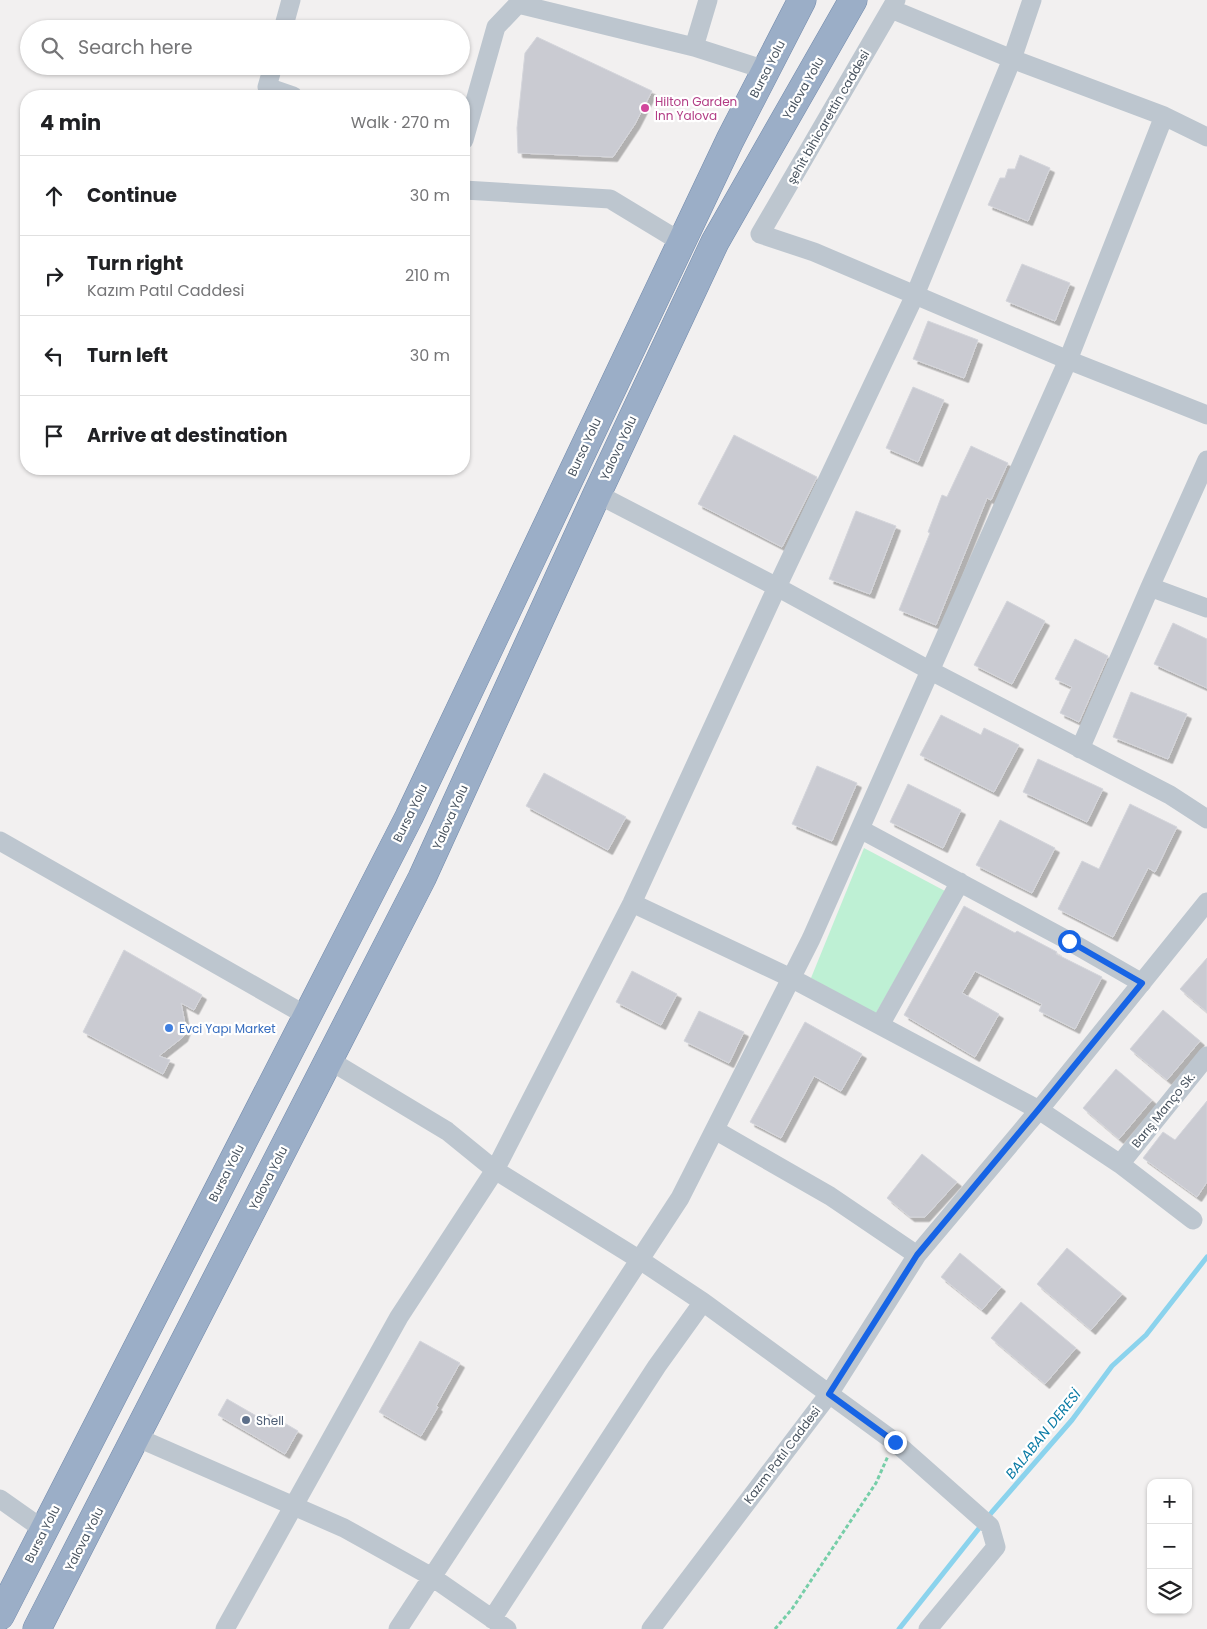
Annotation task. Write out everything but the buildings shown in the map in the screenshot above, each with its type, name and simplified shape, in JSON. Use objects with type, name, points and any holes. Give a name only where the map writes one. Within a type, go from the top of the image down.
[{"type":"highway","name":"Bursa Yolu","points":[[0,1616],[409,817],[730,140],[802,0]]},
{"type":"highway","name":"Yalova Yolu","points":[[37,1629],[422,878],[596,494],[715,242],[853,0]]},
{"type":"street","points":[[285,20],[291,0]]},
{"type":"street","points":[[694,46],[708,0]]},
{"type":"street","points":[[224,1629],[398,1317],[496,1170],[632,903],[777,586],[915,295],[1012,59],[1032,0]]},
{"type":"street","points":[[470,119],[496,28],[518,4],[694,46],[766,70]]},
{"type":"street","points":[[893,4],[1012,59],[1164,116],[1207,137]]},
{"type":"street","name":"şehit bihicarettin caddesi","points":[[893,4],[760,234],[814,252],[915,295]]},
{"type":"street","points":[[271,75],[268,87],[277,90]]},
{"type":"street","points":[[398,1629],[680,1198],[715,1130],[811,939],[1068,360],[1164,116]]},
{"type":"street","points":[[470,190],[610,199],[682,242]]},
{"type":"street","points":[[915,295],[1068,360],[1207,415]]},
{"type":"street","points":[[1080,749],[1207,460]]},
{"type":"street","points":[[596,494],[777,586],[929,670],[1170,795],[1207,819]]},
{"type":"street","points":[[1150,587],[1207,608]]},
{"type":"street","points":[[860,828],[1069,941],[1142,983]]},
{"type":"street","points":[[0,841],[307,1016]]},
{"type":"street","points":[[880,1025],[960,882]]},
{"type":"street","name":"Kazım Patıl Caddesi","points":[[650,1629],[829,1394],[917,1255],[1207,902]]},
{"type":"street","points":[[632,903],[791,978],[1038,1110],[1120,1164],[1193,1220]]},
{"type":"street","name":"Barış Manço Sk.","points":[[1120,1164],[1207,1056]]},
{"type":"street","points":[[329,1060],[447,1131],[496,1170],[640,1260],[703,1302],[895,1442],[990,1526],[996,1547],[928,1629]]},
{"type":"street","points":[[715,1130],[830,1196],[917,1255]]},
{"type":"street","points":[[136,1437],[344,1528],[432,1577],[499,1624],[657,1366],[703,1302]]},
{"type":"street","points":[[0,1499],[44,1530]]},
{"type":"path","points":[[775,1629],[792,1609],[876,1483],[895,1442]]},
{"type":"green space","points":[[864,848],[945,891],[875,1015],[811,978]]},
{"type":"waterway","name":"BALABAN DERESİ","points":[[899,1629],[992,1512],[1072,1420],[1112,1366],[1146,1335],[1207,1257]]},
{"type":"place","name":"Hilton Garden Inn Yalova","points":[[645,108]]},
{"type":"place","name":"Evci Yapı Market","points":[[169,1028]]},
{"type":"place","name":"Shell","points":[[246,1420]]},
{"type":"route","points":[[895,1442],[829,1394],[917,1255],[1142,983],[1069,941]]}]
